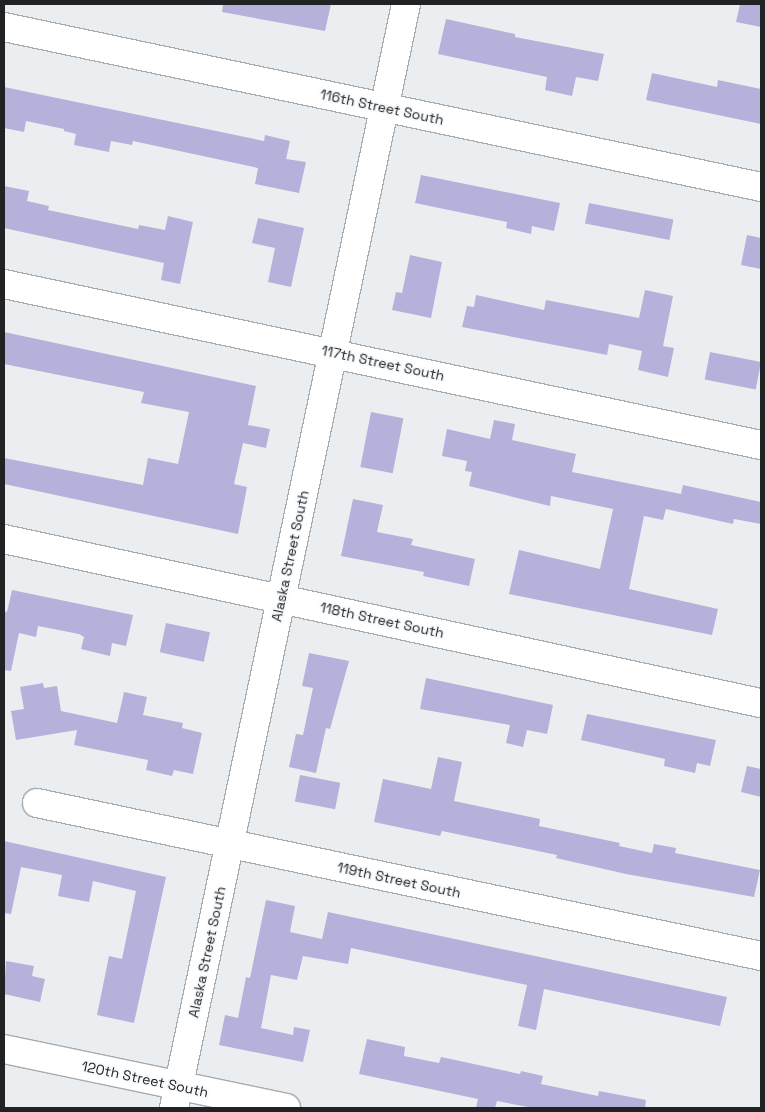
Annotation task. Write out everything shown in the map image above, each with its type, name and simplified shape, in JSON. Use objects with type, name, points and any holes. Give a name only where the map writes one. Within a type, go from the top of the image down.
[{"type":"street","name":"Alaska Street South","points":[[177,1097],[406,4]]},
{"type":"street","name":"116th Street South","points":[[4,27],[761,187]]},
{"type":"street","name":"117th Street South","points":[[4,284],[333,352],[761,444]]},
{"type":"street","name":"118th Street South","points":[[4,539],[760,703]]},
{"type":"street","name":"119th Street South","points":[[37,803],[761,956]]},
{"type":"street","name":"120th Street South","points":[[4,1049],[177,1097],[286,1108]]},
{"type":"building","points":[[223,4],[331,4],[325,31],[222,12]]},
{"type":"building","points":[[740,4],[761,4],[761,27],[736,22]]},
{"type":"building","points":[[446,19],[515,34],[515,37],[604,54],[598,81],[576,77],[572,96],[545,90],[547,77],[438,54]]},
{"type":"building","points":[[652,73],[717,87],[718,80],[761,89],[761,124],[646,100]]},
{"type":"building","points":[[4,87],[264,141],[265,135],[290,141],[286,159],[306,162],[299,193],[255,184],[258,168],[133,141],[132,145],[111,141],[109,152],[74,145],[76,134],[64,131],[64,129],[26,121],[24,132],[4,128]]},
{"type":"building","points":[[421,175],[560,203],[554,231],[532,226],[531,234],[506,228],[507,222],[415,203]]},
{"type":"building","points":[[4,186],[29,191],[27,201],[49,206],[48,210],[138,229],[139,225],[165,230],[168,216],[193,222],[180,284],[161,280],[164,263],[4,228]]},
{"type":"building","points":[[589,203],[673,219],[669,240],[585,224]]},
{"type":"building","points":[[258,218],[304,228],[291,287],[268,282],[275,248],[252,243]]},
{"type":"building","points":[[747,235],[761,238],[761,269],[741,265]]},
{"type":"building","points":[[410,255],[442,262],[431,318],[392,310],[396,292],[402,293]]},
{"type":"building","points":[[645,290],[673,296],[663,346],[674,348],[668,377],[638,370],[642,351],[609,344],[607,355],[462,327],[467,306],[474,307],[476,295],[544,310],[546,300],[639,318]]},
{"type":"building","points":[[4,332],[256,386],[248,425],[270,429],[266,448],[243,443],[234,484],[247,487],[238,534],[4,484],[4,458],[143,485],[148,458],[178,464],[189,412],[141,403],[144,392],[4,364]]},
{"type":"building","points":[[710,352],[761,362],[756,389],[705,379]]},
{"type":"building","points":[[371,412],[403,418],[393,473],[360,467]]},
{"type":"building","points":[[494,420],[515,424],[512,440],[576,454],[572,472],[681,494],[683,485],[761,502],[761,524],[734,519],[733,524],[666,509],[663,520],[644,516],[629,589],[718,609],[712,635],[509,594],[519,550],[600,569],[613,509],[551,496],[550,506],[469,486],[472,472],[465,471],[467,461],[442,456],[447,429],[490,439]]},
{"type":"building","points":[[353,499],[383,505],[377,532],[413,539],[411,545],[475,559],[469,586],[423,576],[424,572],[341,556]]},
{"type":"building","points":[[12,590],[133,615],[126,646],[112,643],[110,656],[81,649],[84,637],[79,634],[38,626],[36,637],[19,633],[11,671],[4,670],[4,611],[7,612]]},
{"type":"building","points":[[166,623],[210,632],[204,662],[160,652]]},
{"type":"building","points":[[309,653],[349,661],[330,729],[326,728],[316,773],[289,767],[296,734],[303,735],[313,688],[302,686]]},
{"type":"building","points":[[426,678],[553,705],[547,734],[527,730],[523,747],[506,743],[510,725],[420,709]]},
{"type":"building","points":[[43,683],[44,688],[57,686],[61,711],[117,723],[124,692],[147,697],[143,715],[183,723],[182,728],[202,733],[193,774],[174,770],[172,776],[146,770],[148,760],[74,745],[77,730],[16,740],[11,711],[24,709],[20,687]]},
{"type":"building","points":[[587,714],[716,740],[710,766],[697,763],[695,773],[664,766],[665,759],[581,740]]},
{"type":"building","points":[[438,757],[462,762],[454,801],[540,819],[539,826],[620,843],[619,846],[652,853],[654,844],[676,848],[675,853],[760,870],[754,897],[626,874],[556,858],[557,855],[442,831],[440,836],[374,822],[383,779],[431,789]]},
{"type":"building","points":[[747,766],[761,769],[761,797],[741,792]]},
{"type":"building","points":[[300,775],[340,783],[335,809],[295,802]]},
{"type":"building","points":[[4,841],[166,877],[134,1023],[97,1015],[109,956],[122,959],[136,891],[93,881],[89,902],[58,896],[62,875],[21,867],[11,914],[4,913]]},
{"type":"building","points":[[266,900],[295,906],[290,932],[322,939],[328,912],[727,997],[720,1026],[544,989],[536,1030],[518,1026],[527,985],[351,948],[348,964],[303,956],[297,980],[271,975],[261,1028],[293,1035],[294,1027],[310,1030],[303,1062],[219,1045],[225,1015],[238,1018],[246,977],[250,978]]},
{"type":"building","points":[[6,961],[34,966],[32,976],[45,979],[40,1002],[4,994]]},
{"type":"building","points":[[367,1039],[405,1047],[404,1056],[439,1063],[441,1057],[520,1074],[521,1071],[543,1076],[541,1084],[598,1096],[599,1091],[646,1100],[645,1108],[533,1108],[497,1101],[495,1108],[476,1108],[478,1099],[359,1074]]}]
